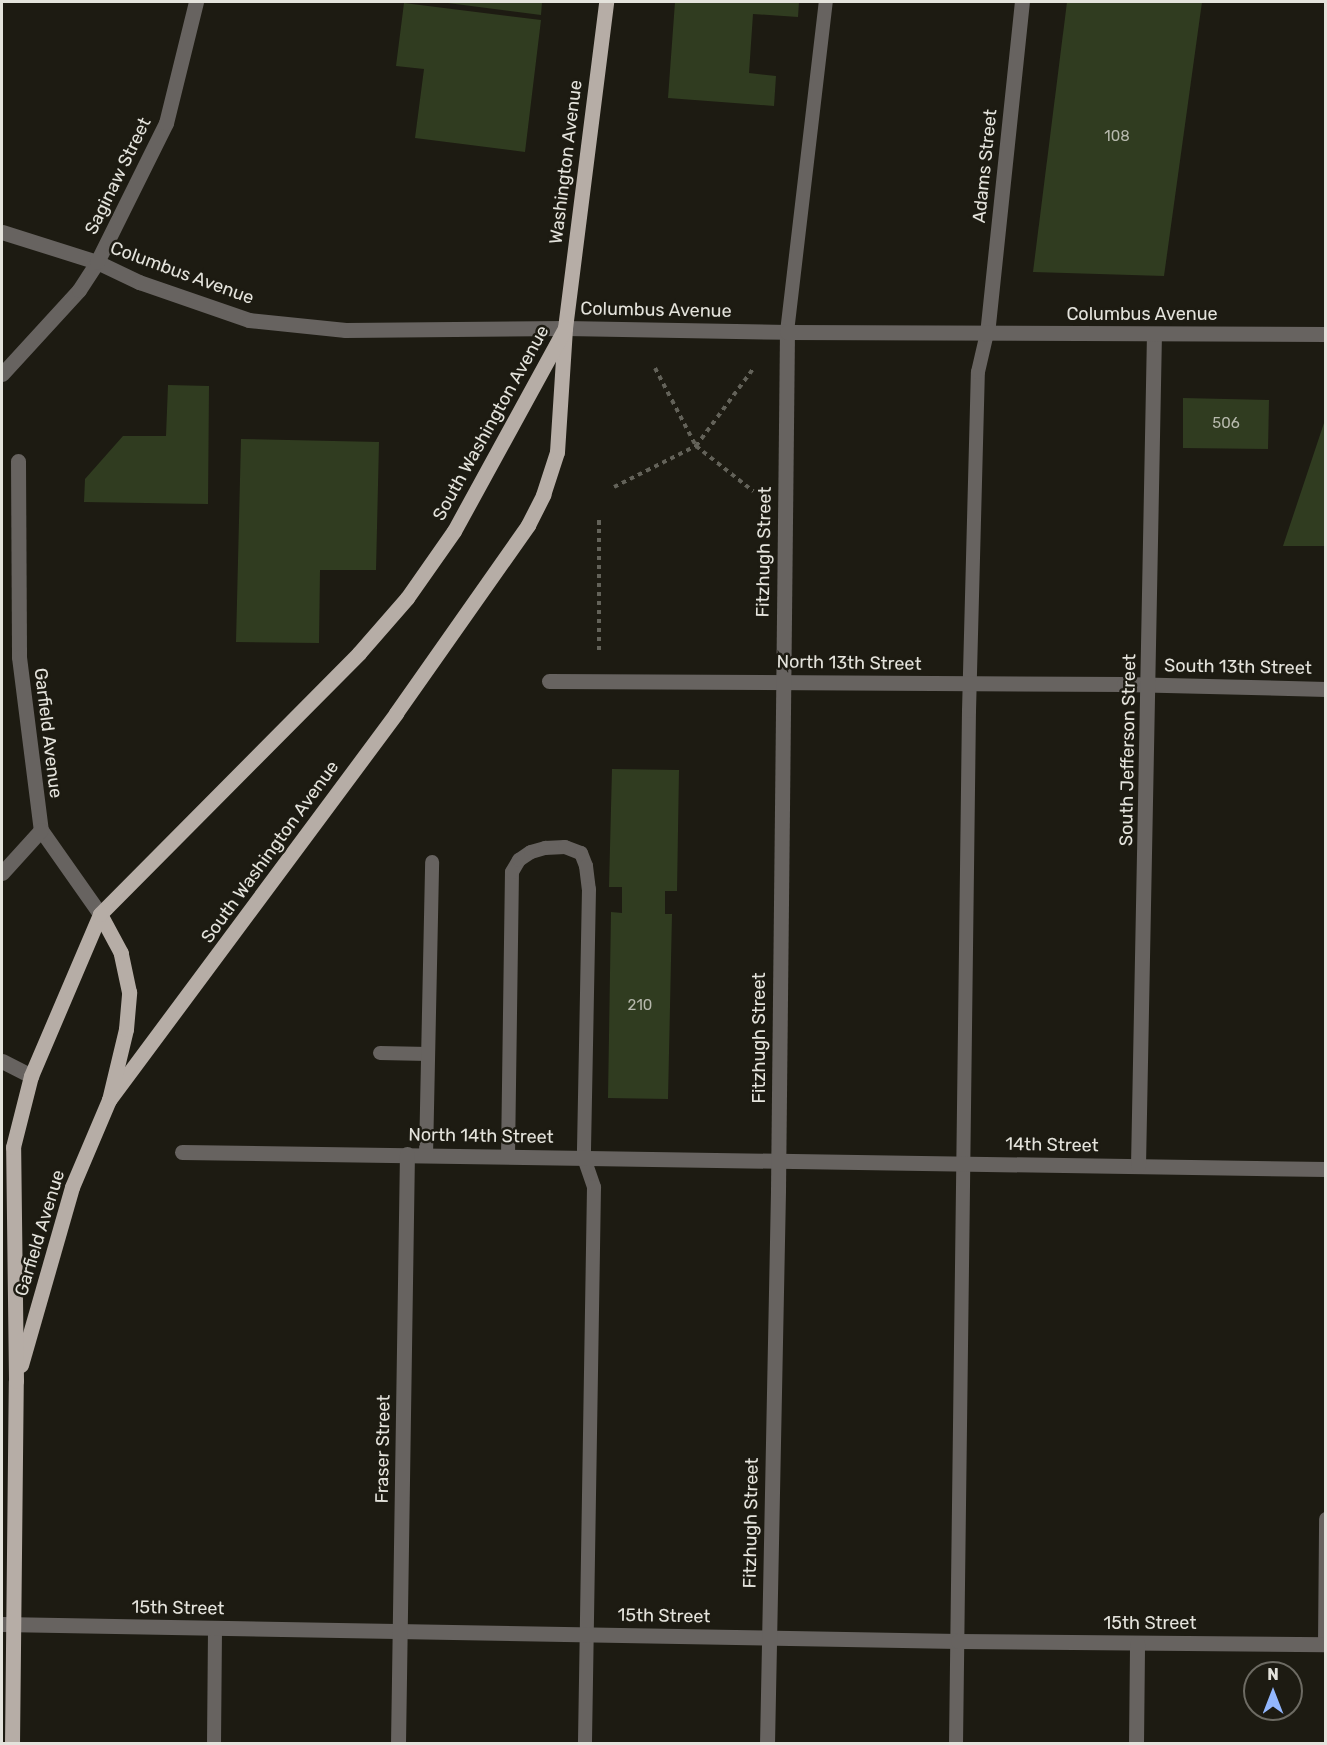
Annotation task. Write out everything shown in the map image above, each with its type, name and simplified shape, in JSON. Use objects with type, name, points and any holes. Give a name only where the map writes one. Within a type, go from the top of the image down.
[{"type":"main road","name":"Washington Avenue","points":[[565,328],[606,2]]},
{"type":"main road","name":"South Washington Avenue","points":[[100,914],[359,653],[407,598],[454,531],[565,328]]},
{"type":"main road","name":"South Washington Avenue","points":[[109,1100],[396,713],[528,525],[543,495],[557,452],[565,328]]},
{"type":"main road","name":"Garfield Avenue","points":[[12,1743],[7,1624],[16,1381],[7,1147],[31,1076],[100,914]]},
{"type":"main road","points":[[100,914],[121,952],[129,992],[126,1029],[109,1100]]},
{"type":"main road","name":"Garfield Avenue","points":[[16,1381],[72,1187],[109,1100]]},
{"type":"street","name":"Saginaw Street","points":[[2,374],[79,290],[98,262],[166,123],[196,2]]},
{"type":"street","name":"Adams Street","points":[[987,334],[1022,2]]},
{"type":"street","name":"Columbus Avenue","points":[[2,232],[98,262],[139,282],[249,320],[345,330],[565,328],[987,334],[1326,334]]},
{"type":"street","name":"Fitzhugh Street","points":[[767,1743],[778,1161],[787,332]]},
{"type":"street","name":"South Jefferson Street","points":[[1138,1166],[1154,334]]},
{"type":"street","name":"Garfield Avenue","points":[[18,461],[19,657],[42,830],[100,914]]},
{"type":"street","name":"North 13th Street","points":[[549,681],[1149,685]]},
{"type":"street","name":"South 13th Street","points":[[1149,685],[1326,689]]},
{"type":"street","points":[[2,873],[42,830]]},
{"type":"street","points":[[2,1061],[31,1076]]},
{"type":"street","name":"North 14th Street","points":[[182,1152],[778,1161]]},
{"type":"street","name":"Fraser Street","points":[[398,1743],[407,1154]]},
{"type":"street","name":"14th Street","points":[[778,1161],[1326,1169]]},
{"type":"street","name":"15th Street","points":[[7,1624],[958,1641],[1325,1644]]},
{"type":"street","points":[[1136,1743],[1137,1643]]},
{"type":"lane","points":[[787,332],[826,2]]},
{"type":"lane","points":[[956,1743],[970,684],[978,372],[987,334]]},
{"type":"lane","points":[[508,1157],[512,873],[519,860],[531,852],[545,848],[565,847],[580,853],[586,866],[589,889],[584,1158],[594,1187],[585,1743]]},
{"type":"lane","points":[[426,1156],[432,862]]},
{"type":"lane","points":[[380,1053],[428,1054]]},
{"type":"lane","points":[[1325,1644],[1326,1519]]},
{"type":"lane","points":[[214,1628],[214,1743]]},
{"type":"path","points":[[655,368],[696,447],[753,491]]},
{"type":"path","points":[[614,487],[696,447],[753,369]]},
{"type":"path","points":[[599,520],[599,651]]},
{"type":"building","points":[[440,2],[542,2],[541,15]]},
{"type":"building","points":[[675,2],[799,2],[798,17],[753,14],[749,73],[776,76],[774,106],[668,98]]},
{"type":"building","points":[[1067,2],[1202,2],[1164,276],[1033,272]]},
{"type":"building","points":[[404,3],[541,20],[525,152],[415,138],[424,69],[396,66]]},
{"type":"building","points":[[168,385],[209,386],[208,504],[84,502],[85,479],[123,436],[166,436]]},
{"type":"building","points":[[1183,398],[1269,400],[1268,449],[1183,448]]},
{"type":"building","points":[[1325,420],[1326,546],[1283,546]]},
{"type":"building","points":[[241,439],[379,442],[376,570],[320,570],[319,643],[236,642]]},
{"type":"building","points":[[612,769],[679,770],[677,891],[665,891],[665,914],[672,914],[668,1099],[608,1098],[611,912],[622,913],[622,887],[609,887]]}]
